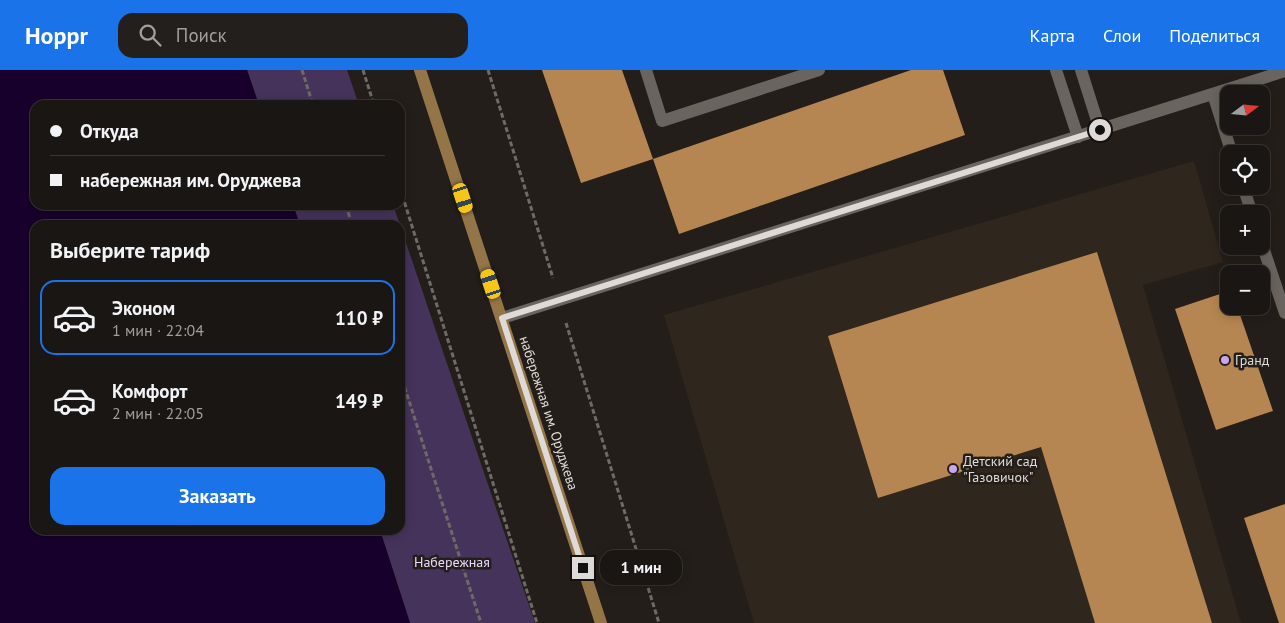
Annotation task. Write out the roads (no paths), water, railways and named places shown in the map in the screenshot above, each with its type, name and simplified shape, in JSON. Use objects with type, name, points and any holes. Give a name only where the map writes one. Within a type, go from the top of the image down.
[{"type":"street","name":"набережная им. Оруджева","points":[[420,70],[601,623]]},
{"type":"lane","points":[[646,70],[662,121],[820,70]]},
{"type":"lane","points":[[1056,70],[1078,137]]},
{"type":"lane","points":[[1081,70],[1100,130]]},
{"type":"lane","points":[[502,318],[1285,71]]},
{"type":"lane","points":[[1212,94],[1229,145]]},
{"type":"lane","points":[[1266,255],[1285,313]]},
{"type":"place","name":"Гранд","points":[[1225,360]]},
{"type":"place","name":"Детский сад \"Газовичок\"","points":[[953,469]]},
{"type":"park label","name":"Набережная","points":[[452,562]]}]
